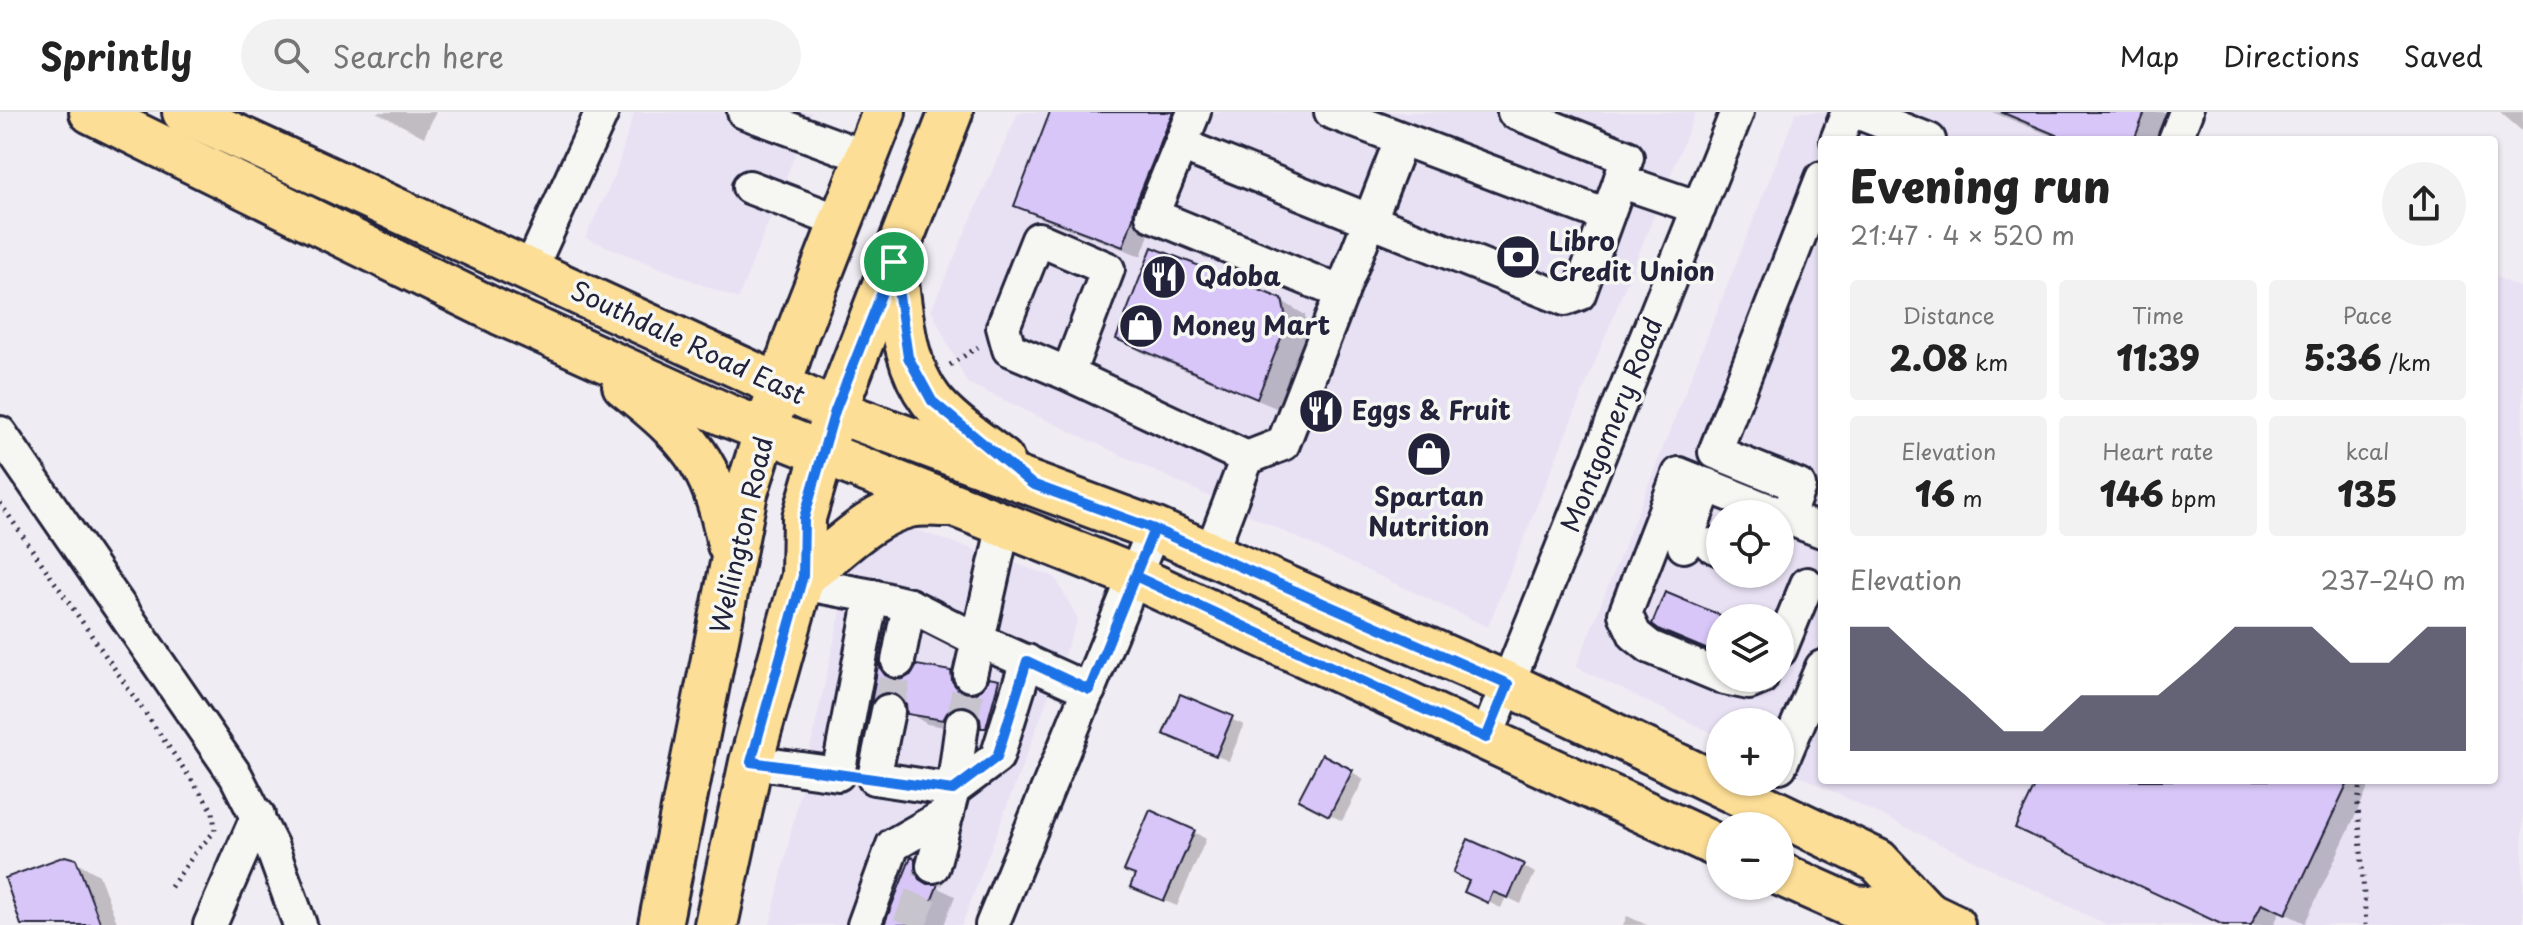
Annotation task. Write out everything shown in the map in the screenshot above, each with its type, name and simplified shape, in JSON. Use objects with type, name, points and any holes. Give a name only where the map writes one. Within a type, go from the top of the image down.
[{"type":"main road","name":"Southdale Road East","points":[[91,112],[500,313],[766,431],[1135,576],[1706,840]]},
{"type":"main road","name":"Wellington Road","points":[[660,925],[746,493],[795,339],[884,112]]},
{"type":"main road","points":[[716,925],[751,762],[802,580],[804,518],[835,411],[951,112]]},
{"type":"main road","name":"Southdale Road East","points":[[211,118],[835,411],[1154,529],[1706,767]]},
{"type":"main road","points":[[894,262],[908,357],[918,380],[932,401],[1032,484]]},
{"type":"main road","points":[[589,353],[678,430],[696,453],[717,493],[732,562]]},
{"type":"main road","points":[[802,580],[859,531],[895,511],[911,505],[953,505]]},
{"type":"main road","name":"Southdale Road East","points":[[1772,796],[1878,861],[1940,919]]},
{"type":"main road","name":"Southdale Road East","points":[[1794,880],[1854,907],[1940,919]]},
{"type":"street","points":[[530,270],[602,112]]},
{"type":"street","points":[[744,112],[866,157]]},
{"type":"street","points":[[1194,112],[1152,215],[1342,293]]},
{"type":"street","points":[[1331,112],[1607,216]]},
{"type":"street","points":[[1181,145],[1565,299],[1579,294],[1627,157],[1514,112]]},
{"type":"street","name":"Montgomery Road","points":[[1486,738],[1737,112]]},
{"type":"street","points":[[1839,136],[1848,112]]},
{"type":"street","points":[[1857,112],[1919,136]]},
{"type":"street","points":[[2177,136],[2186,112]]},
{"type":"street","points":[[1068,374],[1247,458],[1283,444],[1401,140]]},
{"type":"street","points":[[1620,181],[1699,208]]},
{"type":"street","points":[[749,187],[841,222]]},
{"type":"street","points":[[1791,500],[1799,486],[1715,452],[1818,188]]},
{"type":"street","points":[[0,433],[236,776],[258,815],[300,925]]},
{"type":"street","points":[[1210,555],[1247,458]]},
{"type":"street","points":[[1706,670],[1650,647],[1635,635],[1625,614],[1679,474],[1744,500]]},
{"type":"street","points":[[1705,547],[1707,485]]},
{"type":"street","points":[[1794,520],[1818,529]]},
{"type":"street","points":[[970,675],[1004,524]]},
{"type":"street","points":[[992,925],[1154,529]]},
{"type":"street","points":[[802,580],[909,605],[1089,690]]},
{"type":"street","points":[[1794,609],[1803,583]]},
{"type":"street","points":[[838,774],[872,596]]},
{"type":"street","points":[[898,661],[909,605]]},
{"type":"street","points":[[864,925],[893,845],[950,802],[997,757],[1027,661]]},
{"type":"street","points":[[1794,733],[1818,676]]},
{"type":"street","points":[[874,778],[888,711]]},
{"type":"street","points":[[933,866],[950,802],[962,724]]},
{"type":"street","points":[[751,762],[874,778],[950,802]]},
{"type":"street","points":[[210,925],[258,815]]},
{"type":"path","points":[[939,372],[987,341]]},
{"type":"path","points":[[0,503],[213,811],[215,831],[168,891]]},
{"type":"path","points":[[2361,784],[2358,805],[2366,925]]},
{"type":"shaded area","points":[[634,112],[812,112],[738,299],[585,238],[615,175]]},
{"type":"shaded area","points":[[1018,112],[1696,112],[1488,627],[967,383],[931,310]]},
{"type":"shaded area","points":[[1796,112],[2200,112],[2193,136],[1818,136],[1818,784],[2498,784],[2498,278],[2523,289],[2523,925],[2107,925],[1794,773],[1794,708],[1706,708],[1706,730],[1576,667]]},
{"type":"shaded area","points":[[905,526],[1055,577],[1078,619],[962,925],[770,925],[854,553]]},
{"type":"building","points":[[1050,112],[1173,112],[1134,208],[1123,247],[1014,206]]},
{"type":"building","points":[[2001,112],[2145,112],[2136,136],[2058,136]]},
{"type":"building","points":[[1152,247],[1282,299],[1287,323],[1257,399],[1116,339]]},
{"type":"building","points":[[1665,592],[1706,609],[1706,649],[1660,630],[1652,624]]},
{"type":"building","points":[[879,659],[885,675],[895,680],[912,674],[917,665],[951,671],[952,681],[967,694],[983,688],[989,678],[999,680],[986,728],[981,728],[980,718],[965,705],[954,707],[943,720],[907,714],[906,704],[893,693],[881,693],[871,704]]},
{"type":"building","points":[[1180,694],[1233,716],[1216,756],[1163,734]]},
{"type":"building","points":[[1322,754],[1353,770],[1329,816],[1298,800]]},
{"type":"building","points":[[2036,784],[2347,784],[2286,914],[2262,903],[2251,925],[2223,925],[2015,828]]},
{"type":"building","points":[[1150,810],[1195,830],[1164,901],[1130,887],[1135,875],[1124,871]]},
{"type":"building","points":[[1468,839],[1524,864],[1508,898],[1493,892],[1488,903],[1464,892],[1469,881],[1453,873]]},
{"type":"building","points":[[65,856],[76,859],[101,925],[21,925],[5,878]]},
{"type":"building","points":[[911,857],[915,858],[919,879],[927,884],[938,884],[922,925],[884,925]]},
{"type":"tunnel","points":[[888,711],[898,661]]},
{"type":"tunnel","points":[[962,724],[970,675]]},
{"type":"tunnel","points":[[909,925],[933,866]]},
{"type":"place","name":"Libro Credit Union","points":[[1518,257]]},
{"type":"place","name":"Qdoba","points":[[1164,277]]},
{"type":"place","name":"Money Mart","points":[[1141,326]]},
{"type":"place","name":"Eggs & Fruit","points":[[1321,411]]},
{"type":"place","name":"Spartan Nutrition","points":[[1429,454]]},
{"type":"route","points":[[894,262],[835,411],[804,518],[803,576],[751,762],[953,790],[997,757],[1027,661],[1089,690],[1135,576],[1154,529],[1508,684],[1486,738],[1135,576],[1154,529],[1032,484],[932,401],[908,357],[894,262]]}]
